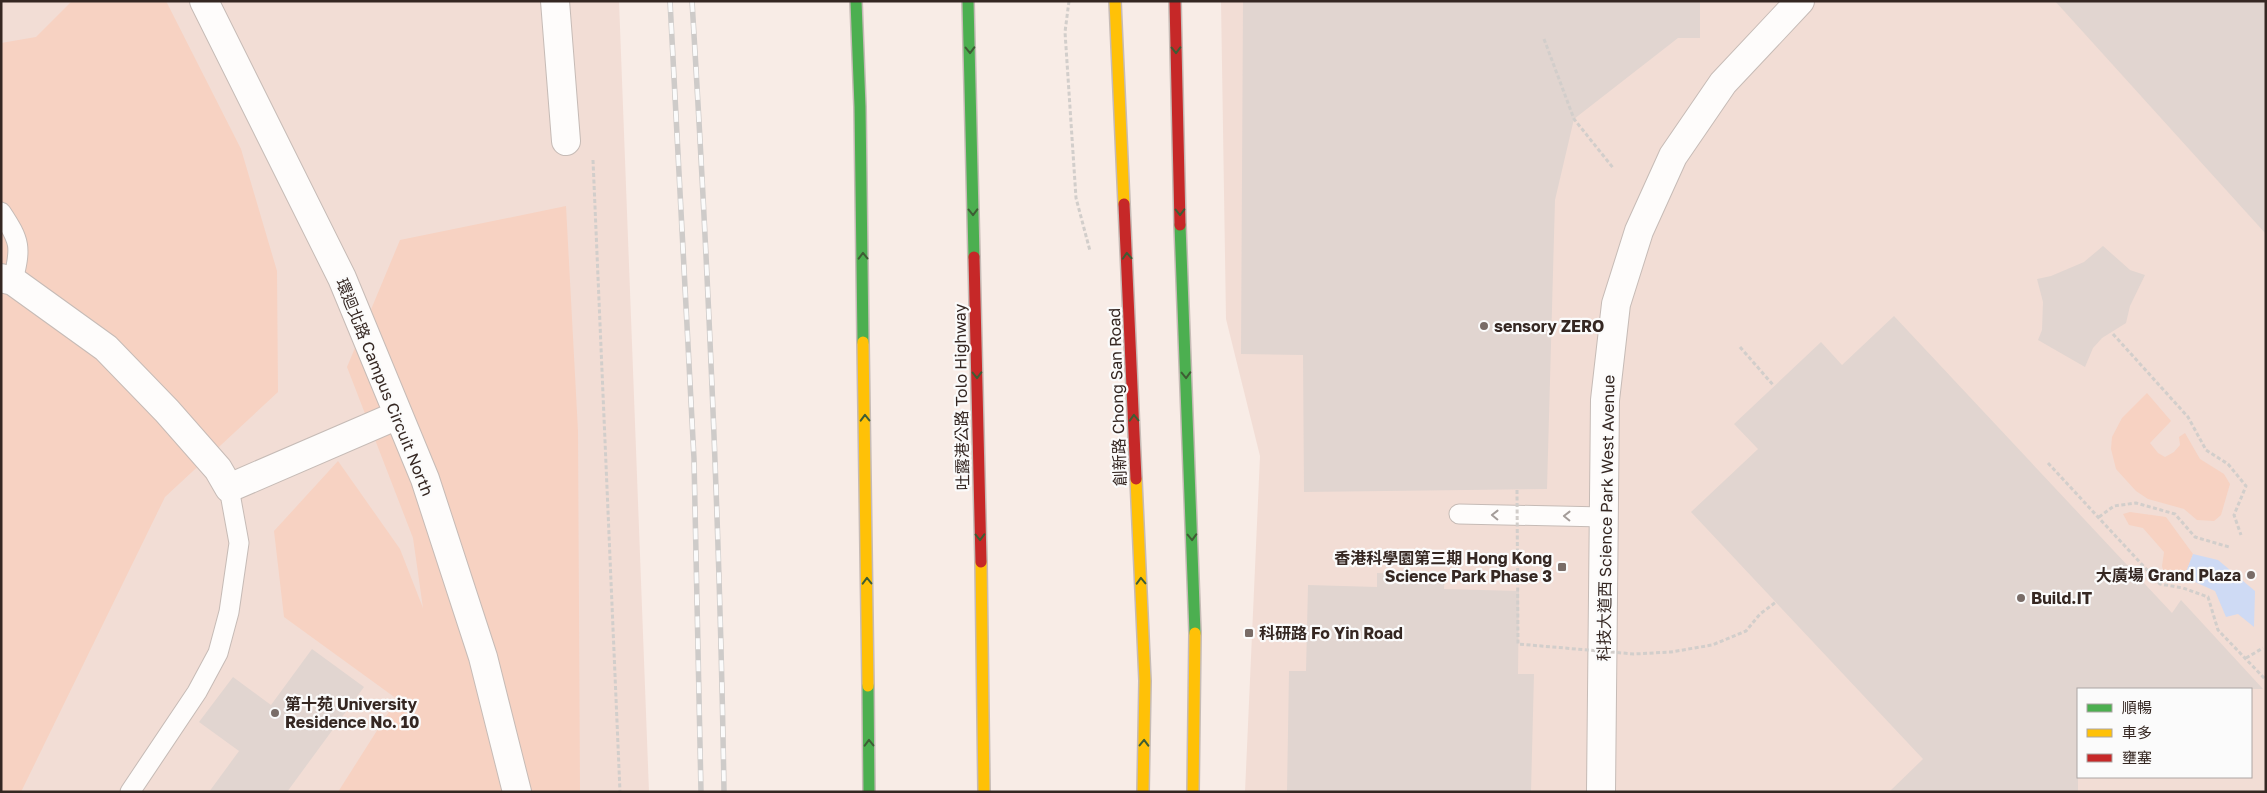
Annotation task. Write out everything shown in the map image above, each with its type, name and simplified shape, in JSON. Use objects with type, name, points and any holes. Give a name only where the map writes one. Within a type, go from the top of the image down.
[{"type":"main road","points":[[856,1],[861,166],[869,792]]},
{"type":"main road","name":"吐露港公路 Tolo Highway","points":[[968,1],[979,454],[984,792]]},
{"type":"main road","name":"創新路 Chong San Road","points":[[1115,1],[1145,681],[1144,792]]},
{"type":"main road","points":[[1175,1],[1180,223],[1195,632],[1193,792]]},
{"type":"street","name":"環迴北路 Campus Circuit North","points":[[204,1],[342,278],[425,478],[484,657],[518,792]]},
{"type":"street","points":[[555,1],[566,141]]},
{"type":"street","name":"科技大道西 Science Park West Avenue","points":[[1601,792],[1605,400],[1616,304],[1639,231],[1673,156],[1723,84],[1800,1]]},
{"type":"street","points":[[7,280],[106,348],[167,411],[218,469],[229,488],[398,415]]},
{"type":"lane","points":[[1,212],[14,232],[19,254],[7,280]]},
{"type":"lane","points":[[137,789],[197,692],[218,653],[229,612],[239,543],[229,488]]},
{"type":"lane","points":[[1459,514],[1604,517]]},
{"type":"path","points":[[1069,1],[1065,32],[1076,198],[1093,260]]},
{"type":"path","points":[[1544,38],[1574,119],[1614,169]]},
{"type":"path","points":[[593,160],[620,792]]},
{"type":"path","points":[[2113,334],[2188,417],[2206,450],[2228,464],[2246,486],[2234,515],[2241,535]]},
{"type":"path","points":[[1740,347],[1774,386]]},
{"type":"path","points":[[2048,463],[2160,584],[2184,588],[2208,597],[2218,630],[2266,680]]},
{"type":"path","points":[[1518,490],[1518,644],[1634,654],[1671,652],[1712,645],[1746,630],[1760,614],[1776,602]]},
{"type":"path","points":[[2099,517],[2114,506],[2136,503],[2174,514],[2195,537],[2229,547]]},
{"type":"path","points":[[2246,658],[2263,648]]},
{"type":"shaded area","points":[[1,1],[619,1],[649,792],[1,792]]},
{"type":"shaded area","points":[[72,1],[166,1],[241,149],[277,271],[278,392],[165,497],[21,792],[1,792],[1,43],[36,37]]},
{"type":"shaded area","points":[[1221,1],[2266,1],[2266,792],[1245,792],[1260,456],[1226,319]]},
{"type":"shaded area","points":[[566,206],[578,431],[580,792],[338,792],[397,699],[284,617],[274,531],[338,461],[400,549],[423,608],[413,538],[347,367],[400,240]]},
{"type":"shaded area","points":[[2147,393],[2171,421],[2150,443],[2158,453],[2165,457],[2174,452],[2180,445],[2179,437],[2185,433],[2200,459],[2224,474],[2230,484],[2221,515],[2214,521],[2197,520],[2184,509],[2148,499],[2136,491],[2116,469],[2111,449],[2112,437],[2122,418]]},
{"type":"shaded area","points":[[2130,512],[2166,517],[2193,554],[2184,577],[2177,580],[2164,573],[2162,566],[2164,552],[2143,528],[2129,525],[2123,514]]},
{"type":"water","points":[[2193,554],[2218,560],[2255,591],[2254,627],[2238,614],[2226,617],[2215,591],[2184,577]]},
{"type":"building","points":[[1243,1],[1700,1],[1700,38],[1678,38],[1574,119],[1555,200],[1547,489],[1304,492],[1303,355],[1241,354]]},
{"type":"building","points":[[2055,1],[2266,1],[2266,234],[2227,191]]},
{"type":"building","points":[[2103,246],[2130,270],[2145,275],[2130,306],[2126,323],[2102,338],[2093,348],[2085,367],[2038,340],[2042,330],[2043,302],[2037,279],[2051,276],[2084,262]]},
{"type":"building","points":[[1894,316],[2172,613],[2181,600],[2263,689],[2077,688],[2078,792],[1889,792],[1923,759],[1691,512],[1758,449],[1734,424],[1821,342],[1842,365]]},
{"type":"building","points":[[1377,573],[1445,575],[1444,589],[1519,591],[1518,674],[1534,674],[1531,792],[1287,792],[1289,671],[1306,671],[1308,585],[1377,587]]},
{"type":"building","name":"第十苑 University Residence No. 10","points":[[312,649],[364,687],[287,792],[209,792],[239,751],[199,722],[233,677],[271,705]]},
{"type":"railway","points":[[670,1],[694,459],[701,792]]},
{"type":"railway","points":[[692,1],[712,396],[720,594],[724,792]]},
{"type":"traffic: fast","points":[[856,1],[860,107],[863,342]]},
{"type":"traffic: fast","points":[[968,1],[974,257]]},
{"type":"traffic: fast","points":[[1180,225],[1195,633]]},
{"type":"traffic: fast","points":[[868,686],[869,792]]},
{"type":"traffic: slow","points":[[1115,1],[1124,204]]},
{"type":"traffic: slow","points":[[863,342],[868,686]]},
{"type":"traffic: slow","points":[[1136,479],[1145,681],[1143,792]]},
{"type":"traffic: slow","points":[[981,562],[984,792]]},
{"type":"traffic: slow","points":[[1193,792],[1195,633]]},
{"type":"traffic: jam","points":[[1175,1],[1180,225]]},
{"type":"traffic: jam","points":[[1124,204],[1136,479]]},
{"type":"traffic: jam","points":[[974,257],[981,562]]},
{"type":"place","name":"sensory ZERO","points":[[1484,326]]},
{"type":"place","name":"香港科學園第三期 Hong Kong Science Park Phase 3","points":[[1562,567]]},
{"type":"place","name":"大廣場 Grand Plaza","points":[[2251,575]]},
{"type":"place","name":"Build.IT","points":[[2021,598]]},
{"type":"place","name":"科研路 Fo Yin Road","points":[[1249,633]]},
{"type":"place","name":"第十苑 University Residence No. 10","points":[[275,713]]}]
